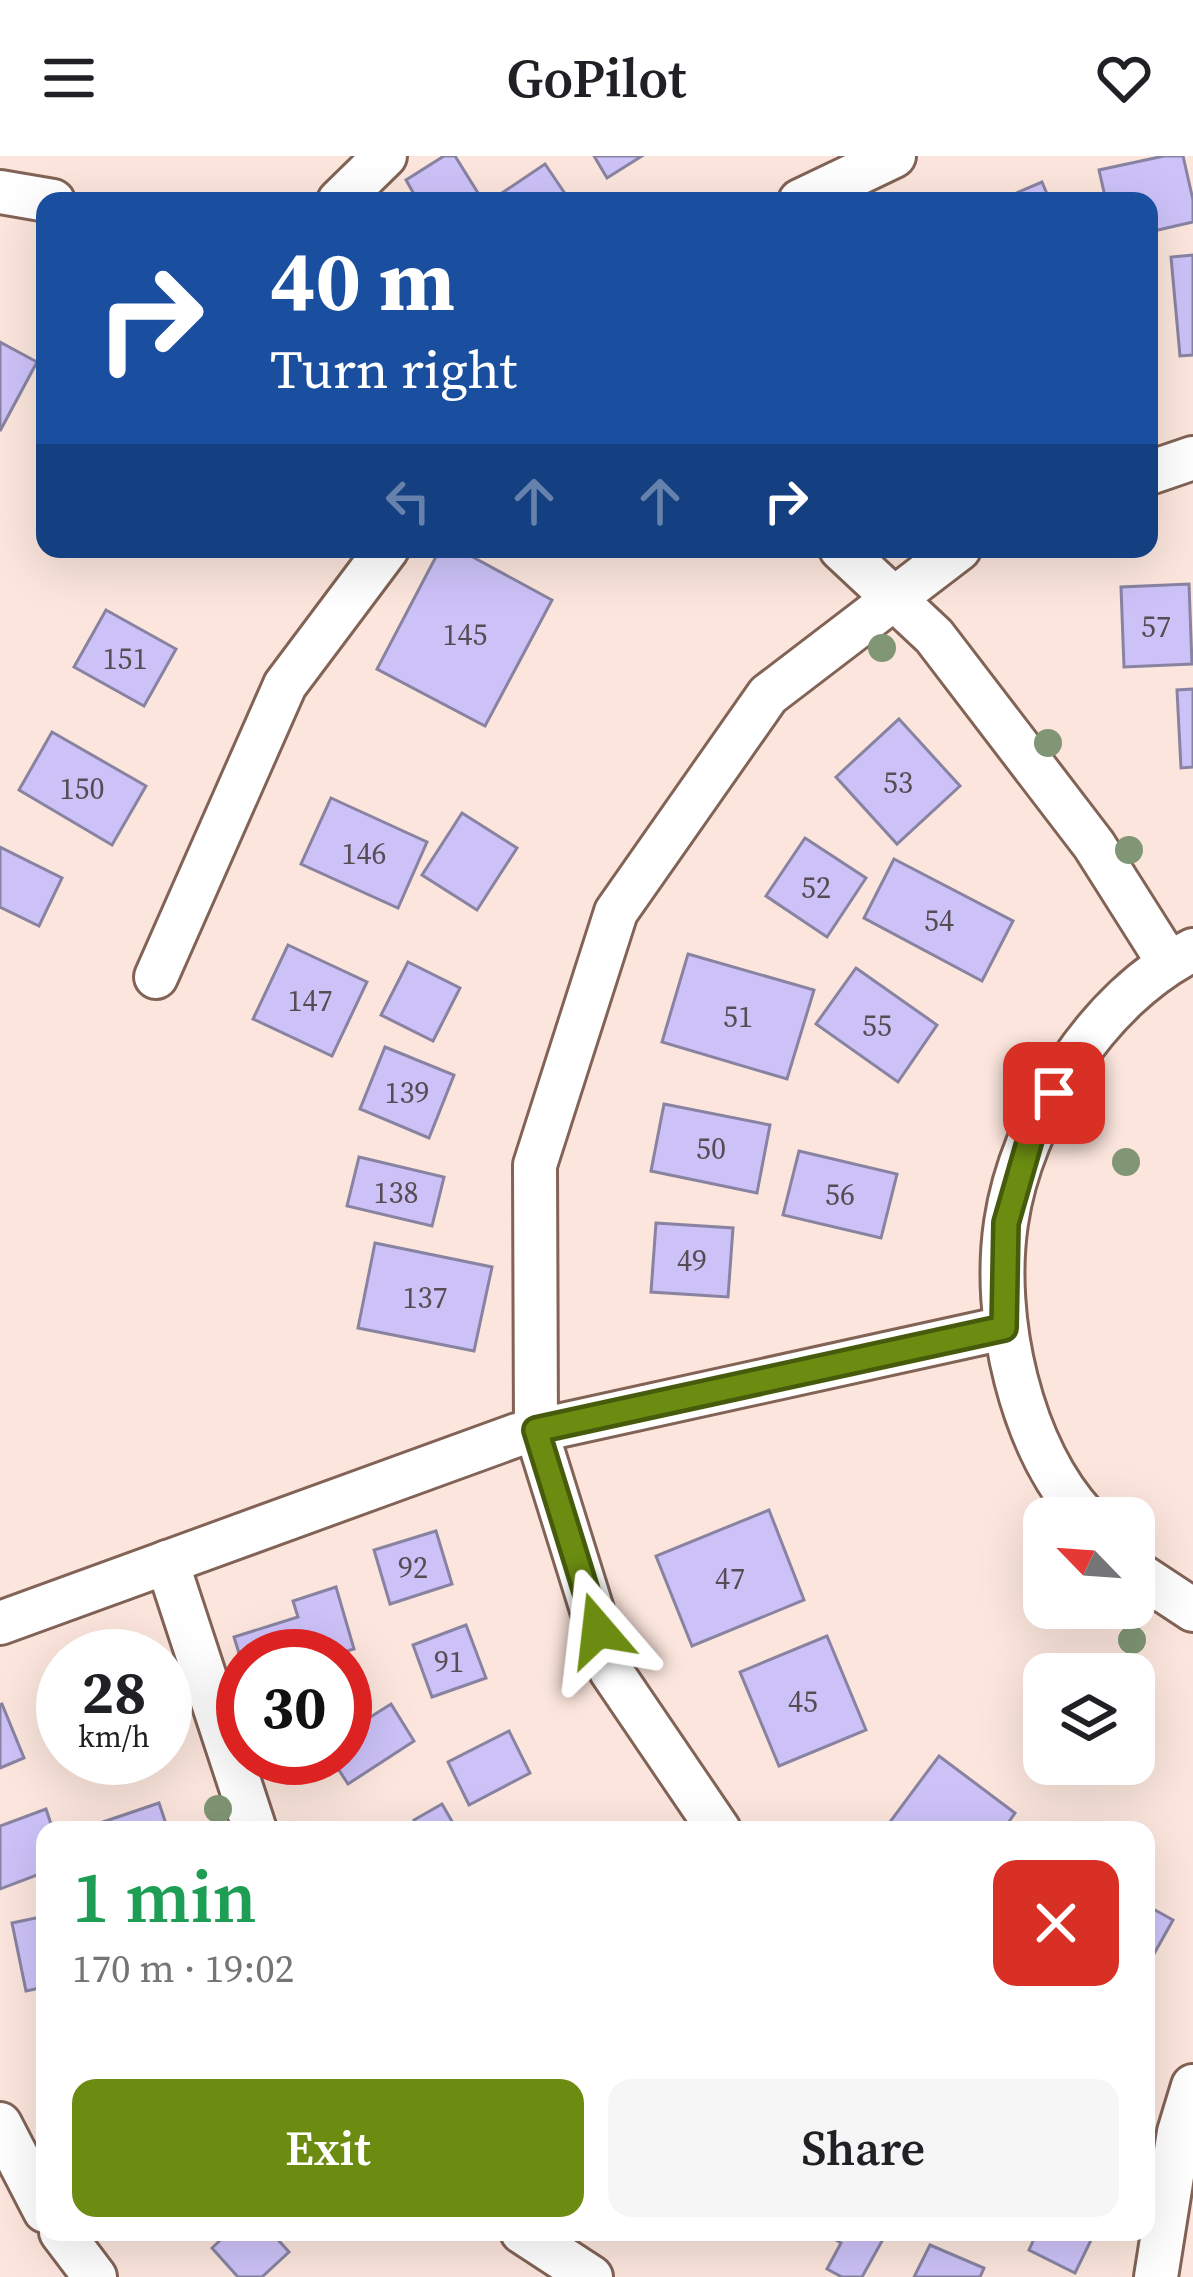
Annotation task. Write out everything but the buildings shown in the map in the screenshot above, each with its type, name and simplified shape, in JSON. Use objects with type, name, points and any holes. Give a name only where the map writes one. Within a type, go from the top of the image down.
[{"type":"street","points":[[349,192],[385,156]]},
{"type":"street","points":[[819,192],[894,156]]},
{"type":"street","points":[[0,193],[36,198]]},
{"type":"street","points":[[1158,470],[1193,458]]},
{"type":"street","points":[[155,977],[285,685],[380,558]]},
{"type":"street","points":[[851,558],[934,636],[1181,956],[1091,1034],[1035,1122],[1006,1223],[1004,1328],[1027,1419],[1068,1497]]},
{"type":"street","points":[[712,1821],[611,1671],[536,1430],[536,1165],[616,912],[768,695],[947,558]]},
{"type":"street","points":[[0,1623],[536,1430],[1004,1328]]},
{"type":"street","points":[[167,1562],[252,1821]]},
{"type":"street","points":[[1155,1585],[1193,1610]]},
{"type":"street","points":[[1156,2277],[1173,2128],[1193,2086]]},
{"type":"street","points":[[0,2124],[36,2194]]},
{"type":"street","points":[[68,2241],[95,2277]]},
{"type":"street","points":[[536,2241],[591,2277]]},
{"type":"route","points":[[598,1630],[536,1430],[1004,1328],[1006,1223],[1035,1122],[1054,1093]]}]
